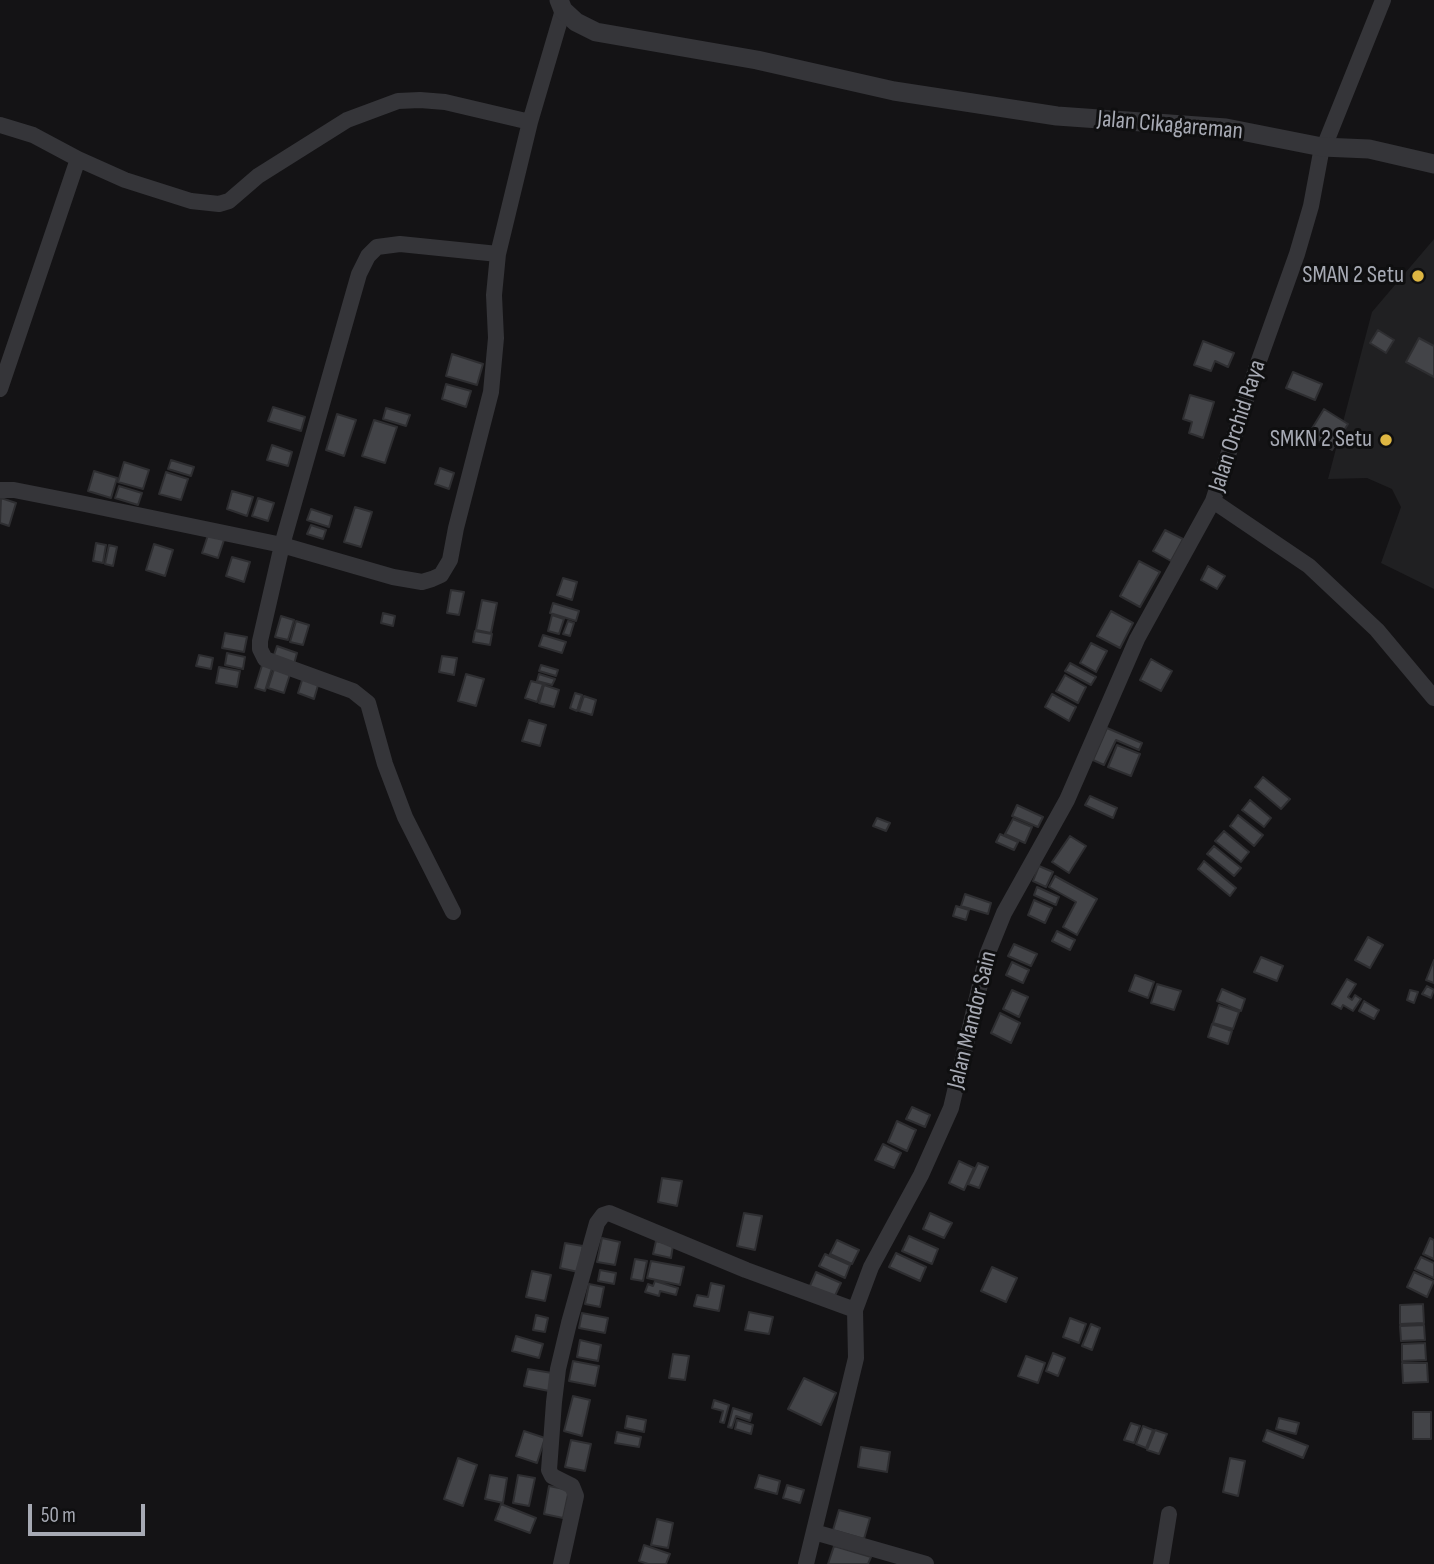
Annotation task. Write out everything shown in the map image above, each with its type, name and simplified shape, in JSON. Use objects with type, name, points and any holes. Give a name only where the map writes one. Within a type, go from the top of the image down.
[{"type":"street","name":"Jalan Orchid Raya","points":[[1383,0],[1323,147],[1311,206],[1300,242],[1213,501],[1309,566],[1377,630],[1434,698]]},
{"type":"street","name":"Jalan Cikagareman","points":[[561,5],[576,22],[596,32],[757,61],[899,92],[1056,116],[1226,128],[1323,147],[1369,149],[1434,164]]},
{"type":"street","points":[[0,490],[14,490],[282,545],[393,577],[422,582],[441,575],[447,568],[491,392],[496,338],[494,295],[498,254],[561,5]]},
{"type":"street","points":[[0,125],[33,135],[78,159],[162,193],[199,203],[219,204],[229,201],[258,176],[347,120],[398,101],[445,102],[530,122]]},
{"type":"street","points":[[0,389],[78,159]]},
{"type":"street","points":[[453,912],[405,817],[385,764],[368,703],[353,691],[265,659],[260,641],[282,545],[359,274],[368,256],[377,247],[400,244],[498,254]]},
{"type":"street","name":"Jalan Mandor Sain","points":[[806,1564],[856,1358],[855,1310],[871,1267],[921,1175],[951,1108],[987,955],[1004,913],[1067,800],[1137,639],[1213,501]]},
{"type":"street","points":[[561,1564],[576,1496],[572,1486],[552,1476],[549,1470],[554,1402],[558,1369],[572,1311],[597,1223],[603,1215],[609,1213],[746,1270],[855,1310]]},
{"type":"street","points":[[1161,1564],[1169,1514]]},
{"type":"street","points":[[814,1532],[926,1564]]},
{"type":"shaded area","name":"SMKN 2 Setu","points":[[1434,239],[1434,589],[1381,563],[1401,507],[1392,489],[1367,478],[1328,479],[1372,312]]},
{"type":"building","points":[[1378,330],[1394,340],[1386,353],[1370,343]]},
{"type":"building","points":[[1419,338],[1434,346],[1434,377],[1406,362]]},
{"type":"building","points":[[1203,341],[1234,353],[1228,367],[1215,361],[1211,371],[1194,365]]},
{"type":"building","points":[[452,354],[483,364],[477,385],[446,376]]},
{"type":"building","points":[[1293,372],[1322,384],[1315,400],[1286,388]]},
{"type":"building","points":[[446,384],[471,391],[466,407],[442,399]]},
{"type":"building","points":[[1190,395],[1214,402],[1203,438],[1189,433],[1192,422],[1183,419]]},
{"type":"building","points":[[273,407],[305,417],[301,431],[268,421]]},
{"type":"building","points":[[386,408],[410,415],[406,426],[383,419]]},
{"type":"building","points":[[1324,409],[1348,424],[1332,450],[1308,435]]},
{"type":"building","points":[[337,414],[356,420],[344,456],[326,450]]},
{"type":"building","points":[[374,420],[397,427],[385,463],[362,456]]},
{"type":"building","points":[[272,445],[292,452],[288,466],[267,460]]},
{"type":"building","points":[[171,460],[194,467],[191,476],[168,469]]},
{"type":"building","points":[[124,462],[149,470],[143,489],[118,482]]},
{"type":"building","points":[[440,468],[454,473],[449,489],[435,484]]},
{"type":"building","points":[[94,471],[117,478],[111,498],[88,491]]},
{"type":"building","points":[[166,472],[188,479],[181,500],[159,494]]},
{"type":"building","points":[[119,486],[142,493],[138,505],[115,498]]},
{"type":"building","points":[[232,491],[253,497],[247,516],[227,509]]},
{"type":"building","points":[[1,498],[16,503],[9,526],[0,523]]},
{"type":"building","points":[[258,498],[274,503],[268,521],[252,516]]},
{"type":"building","points":[[355,507],[372,512],[361,547],[344,542]]},
{"type":"building","points":[[311,509],[332,516],[329,527],[307,520]]},
{"type":"building","points":[[311,525],[326,530],[323,539],[307,534]]},
{"type":"building","points":[[1165,530],[1183,539],[1171,561],[1153,551]]},
{"type":"building","points":[[209,532],[225,537],[218,558],[202,553]]},
{"type":"building","points":[[96,543],[106,545],[103,563],[93,561]]},
{"type":"building","points":[[154,544],[173,550],[165,576],[146,570]]},
{"type":"building","points":[[109,545],[117,547],[113,566],[105,564]]},
{"type":"building","points":[[232,557],[250,562],[244,582],[226,576]]},
{"type":"building","points":[[1139,561],[1160,572],[1140,607],[1120,596]]},
{"type":"building","points":[[1208,566],[1225,576],[1217,589],[1201,580]]},
{"type":"building","points":[[563,578],[577,582],[572,600],[557,595]]},
{"type":"building","points":[[451,590],[464,592],[459,615],[447,613]]},
{"type":"building","points":[[482,600],[497,603],[491,633],[476,630]]},
{"type":"building","points":[[553,603],[579,611],[576,621],[550,613]]},
{"type":"building","points":[[1111,611],[1133,623],[1120,648],[1097,636]]},
{"type":"building","points":[[383,613],[395,616],[393,626],[381,623]]},
{"type":"building","points":[[552,615],[564,619],[559,634],[548,631]]},
{"type":"building","points":[[281,616],[294,620],[288,640],[275,637]]},
{"type":"building","points":[[296,621],[309,625],[303,645],[290,642]]},
{"type":"building","points":[[568,621],[574,623],[570,636],[563,634]]},
{"type":"building","points":[[475,631],[492,634],[490,645],[473,642]]},
{"type":"building","points":[[225,633],[247,637],[244,652],[222,648]]},
{"type":"building","points":[[543,635],[566,642],[562,653],[539,646]]},
{"type":"building","points":[[1091,643],[1107,651],[1096,672],[1080,663]]},
{"type":"building","points":[[277,646],[297,653],[294,664],[273,658]]},
{"type":"building","points":[[227,653],[245,657],[243,669],[225,665]]},
{"type":"building","points":[[199,655],[213,658],[211,669],[196,666]]},
{"type":"building","points":[[442,656],[457,658],[454,675],[439,672]]},
{"type":"building","points":[[1151,659],[1172,671],[1161,691],[1140,680]]},
{"type":"building","points":[[263,662],[273,665],[265,691],[255,688]]},
{"type":"building","points":[[1070,663],[1096,677],[1091,685],[1065,671]]},
{"type":"building","points":[[541,665],[558,670],[556,676],[539,671]]},
{"type":"building","points":[[275,666],[291,671],[284,693],[268,688]]},
{"type":"building","points":[[219,667],[240,671],[237,687],[216,683]]},
{"type":"building","points":[[466,674],[484,679],[476,706],[458,701]]},
{"type":"building","points":[[539,674],[555,679],[552,685],[537,681]]},
{"type":"building","points":[[1065,675],[1086,687],[1078,703],[1056,691]]},
{"type":"building","points":[[303,677],[319,682],[314,699],[298,693]]},
{"type":"building","points":[[531,681],[543,684],[537,702],[525,698]]},
{"type":"building","points":[[544,685],[559,690],[554,707],[539,703]]},
{"type":"building","points":[[575,693],[582,695],[577,711],[570,708]]},
{"type":"building","points":[[1052,694],[1076,707],[1069,721],[1045,707]]},
{"type":"building","points":[[584,696],[596,700],[592,715],[579,711]]},
{"type":"building","points":[[529,720],[546,725],[540,746],[522,741]]},
{"type":"building","points":[[1107,728],[1142,743],[1139,750],[1116,740],[1104,765],[1093,760]]},
{"type":"building","points":[[1117,745],[1140,754],[1131,776],[1108,767]]},
{"type":"building","points":[[1263,777],[1290,799],[1281,809],[1255,787]]},
{"type":"building","points":[[1090,796],[1117,808],[1113,818],[1085,805]]},
{"type":"building","points":[[1250,800],[1271,818],[1264,827],[1242,810]]},
{"type":"building","points":[[1017,805],[1043,817],[1038,827],[1012,816]]},
{"type":"building","points":[[1238,815],[1263,835],[1254,846],[1230,826]]},
{"type":"building","points":[[877,818],[890,823],[886,831],[873,826]]},
{"type":"building","points":[[1013,819],[1032,827],[1025,843],[1005,834]]},
{"type":"building","points":[[1224,831],[1249,852],[1241,862],[1215,841]]},
{"type":"building","points":[[1000,834],[1018,842],[1014,850],[996,842]]},
{"type":"building","points":[[1070,836],[1086,846],[1069,873],[1052,862]]},
{"type":"building","points":[[1214,846],[1241,868],[1234,876],[1207,854]]},
{"type":"building","points":[[1204,861],[1236,888],[1230,896],[1198,869]]},
{"type":"building","points":[[1039,866],[1053,872],[1046,887],[1033,881]]},
{"type":"building","points":[[1055,876],[1097,899],[1077,935],[1063,927],[1076,902],[1049,887]]},
{"type":"building","points":[[1037,887],[1059,897],[1056,905],[1034,895]]},
{"type":"building","points":[[965,894],[991,903],[988,914],[961,906]]},
{"type":"building","points":[[1034,900],[1052,908],[1045,923],[1028,915]]},
{"type":"building","points":[[956,906],[969,910],[966,920],[953,916]]},
{"type":"building","points":[[1057,931],[1075,940],[1070,950],[1052,941]]},
{"type":"building","points":[[1368,937],[1383,945],[1370,968],[1355,960]]},
{"type":"building","points":[[1014,944],[1037,954],[1031,966],[1008,956]]},
{"type":"building","points":[[1261,957],[1283,966],[1277,981],[1254,972]]},
{"type":"building","points":[[1434,960],[1434,983],[1426,980]]},
{"type":"building","points":[[1012,962],[1029,970],[1023,983],[1006,975]]},
{"type":"building","points":[[1135,975],[1154,982],[1148,998],[1129,991]]},
{"type":"building","points":[[1347,979],[1356,984],[1348,997],[1352,1000],[1355,995],[1361,999],[1353,1011],[1343,1005],[1341,1009],[1332,1004]]},
{"type":"building","points":[[1157,984],[1181,991],[1174,1010],[1151,1003]]},
{"type":"building","points":[[1427,986],[1434,990],[1431,998],[1422,994]]},
{"type":"building","points":[[1222,989],[1245,999],[1241,1011],[1217,1001]]},
{"type":"building","points":[[1012,990],[1028,997],[1019,1017],[1003,1009]]},
{"type":"building","points":[[1410,990],[1418,992],[1414,1003],[1407,1000]]},
{"type":"building","points":[[1364,1001],[1379,1010],[1374,1019],[1359,1011]]},
{"type":"building","points":[[1219,1005],[1239,1012],[1233,1029],[1213,1023]]},
{"type":"building","points":[[1000,1013],[1020,1023],[1011,1043],[991,1033]]},
{"type":"building","points":[[1212,1024],[1232,1031],[1228,1044],[1208,1037]]},
{"type":"building","points":[[912,1107],[930,1115],[925,1127],[906,1119]]},
{"type":"building","points":[[897,1121],[916,1130],[907,1151],[888,1142]]},
{"type":"building","points":[[883,1144],[901,1153],[894,1168],[875,1160]]},
{"type":"building","points":[[959,1161],[974,1168],[964,1190],[949,1183]]},
{"type":"building","points":[[978,1163],[988,1167],[979,1188],[968,1184]]},
{"type":"building","points":[[662,1178],[682,1181],[677,1206],[658,1202]]},
{"type":"building","points":[[744,1213],[762,1216],[755,1250],[737,1246]]},
{"type":"building","points":[[930,1213],[952,1223],[944,1238],[923,1229]]},
{"type":"building","points":[[909,1236],[938,1249],[932,1264],[902,1251]]},
{"type":"building","points":[[602,1238],[620,1242],[615,1265],[597,1262]]},
{"type":"building","points":[[1430,1238],[1434,1240],[1434,1259],[1423,1254]]},
{"type":"building","points":[[837,1240],[859,1250],[852,1264],[830,1254]]},
{"type":"building","points":[[656,1241],[673,1245],[671,1258],[653,1254]]},
{"type":"building","points":[[565,1243],[583,1246],[578,1272],[560,1268]]},
{"type":"building","points":[[896,1253],[926,1267],[920,1281],[889,1267]]},
{"type":"building","points":[[825,1254],[850,1265],[845,1278],[819,1266]]},
{"type":"building","points":[[1421,1257],[1434,1263],[1434,1278],[1415,1269]]},
{"type":"building","points":[[635,1259],[647,1261],[643,1281],[631,1279]]},
{"type":"building","points":[[651,1261],[684,1267],[680,1285],[647,1278]]},
{"type":"building","points":[[992,1267],[1017,1278],[1006,1302],[981,1291]]},
{"type":"building","points":[[600,1270],[616,1273],[614,1284],[598,1281]]},
{"type":"building","points":[[532,1271],[551,1275],[545,1301],[526,1297]]},
{"type":"building","points":[[816,1272],[841,1283],[833,1300],[809,1288]]},
{"type":"building","points":[[1414,1272],[1434,1281],[1427,1297],[1407,1287]]},
{"type":"building","points":[[655,1281],[678,1288],[676,1295],[660,1291],[659,1296],[645,1292],[648,1284],[653,1286]]},
{"type":"building","points":[[711,1283],[724,1286],[719,1311],[694,1306],[697,1295],[708,1297]]},
{"type":"building","points":[[589,1284],[604,1287],[600,1307],[585,1304]]},
{"type":"building","points":[[1423,1304],[1424,1323],[1400,1324],[1400,1305]]},
{"type":"building","points":[[749,1312],[773,1317],[769,1334],[745,1330]]},
{"type":"building","points":[[582,1313],[608,1318],[605,1333],[579,1328]]},
{"type":"building","points":[[536,1315],[548,1318],[545,1332],[533,1330]]},
{"type":"building","points":[[1070,1318],[1086,1324],[1079,1343],[1063,1337]]},
{"type":"building","points":[[1091,1324],[1100,1328],[1092,1350],[1082,1346]]},
{"type":"building","points":[[1424,1325],[1425,1340],[1401,1341],[1400,1326]]},
{"type":"building","points":[[516,1336],[543,1344],[539,1358],[512,1351]]},
{"type":"building","points":[[580,1340],[601,1345],[598,1361],[577,1357]]},
{"type":"building","points":[[1425,1343],[1426,1360],[1402,1361],[1402,1344]]},
{"type":"building","points":[[1053,1353],[1065,1358],[1058,1376],[1046,1371]]},
{"type":"building","points":[[673,1354],[689,1356],[685,1380],[669,1378]]},
{"type":"building","points":[[1026,1356],[1045,1363],[1038,1383],[1018,1376]]},
{"type":"building","points":[[573,1361],[599,1366],[595,1386],[569,1381]]},
{"type":"building","points":[[1402,1363],[1427,1363],[1428,1382],[1403,1383]]},
{"type":"building","points":[[528,1369],[552,1373],[549,1391],[524,1386]]},
{"type":"building","points":[[804,1378],[836,1393],[821,1425],[788,1409]]},
{"type":"building","points":[[573,1396],[590,1400],[582,1436],[564,1431]]},
{"type":"building","points":[[714,1400],[729,1405],[724,1423],[720,1422],[723,1411],[712,1408]]},
{"type":"building","points":[[733,1408],[752,1414],[750,1421],[736,1416],[732,1428],[728,1427]]},
{"type":"building","points":[[1413,1412],[1431,1412],[1431,1439],[1413,1439]]},
{"type":"building","points":[[627,1416],[646,1420],[644,1432],[625,1428]]},
{"type":"building","points":[[1279,1418],[1299,1423],[1296,1434],[1276,1429]]},
{"type":"building","points":[[737,1420],[753,1425],[751,1434],[735,1429]]},
{"type":"building","points":[[1131,1423],[1140,1426],[1134,1443],[1124,1440]]},
{"type":"building","points":[[1143,1426],[1153,1430],[1146,1448],[1136,1444]]},
{"type":"building","points":[[1155,1430],[1167,1434],[1159,1454],[1147,1450]]},
{"type":"building","points":[[1267,1430],[1308,1446],[1303,1458],[1263,1441]]},
{"type":"building","points":[[524,1431],[545,1438],[537,1463],[516,1456]]},
{"type":"building","points":[[617,1432],[641,1437],[639,1447],[615,1443]]},
{"type":"building","points":[[571,1440],[591,1444],[585,1471],[565,1467]]},
{"type":"building","points":[[861,1447],[890,1452],[887,1472],[858,1467]]},
{"type":"building","points":[[458,1458],[477,1465],[463,1506],[444,1499]]},
{"type":"building","points":[[1230,1458],[1245,1461],[1238,1496],[1223,1492]]},
{"type":"building","points":[[490,1475],[507,1478],[503,1503],[485,1499]]},
{"type":"building","points":[[518,1475],[535,1478],[529,1506],[513,1503]]},
{"type":"building","points":[[759,1475],[780,1481],[777,1494],[755,1488]]},
{"type":"building","points":[[787,1485],[804,1490],[800,1503],[783,1498]]},
{"type":"building","points":[[549,1486],[569,1490],[563,1518],[544,1514]]},
{"type":"building","points":[[501,1504],[536,1518],[530,1533],[495,1520]]},
{"type":"building","points":[[839,1510],[870,1518],[864,1539],[833,1530]]},
{"type":"building","points":[[657,1519],[673,1523],[668,1548],[651,1545]]},
{"type":"building","points":[[644,1545],[670,1554],[666,1564],[639,1561]]},
{"type":"building","points":[[834,1546],[871,1557],[868,1564],[828,1564]]},
{"type":"place","name":"SMAN 2 Setu","points":[[1418,276]]},
{"type":"place","name":"SMKN 2 Setu","points":[[1386,440]]}]
